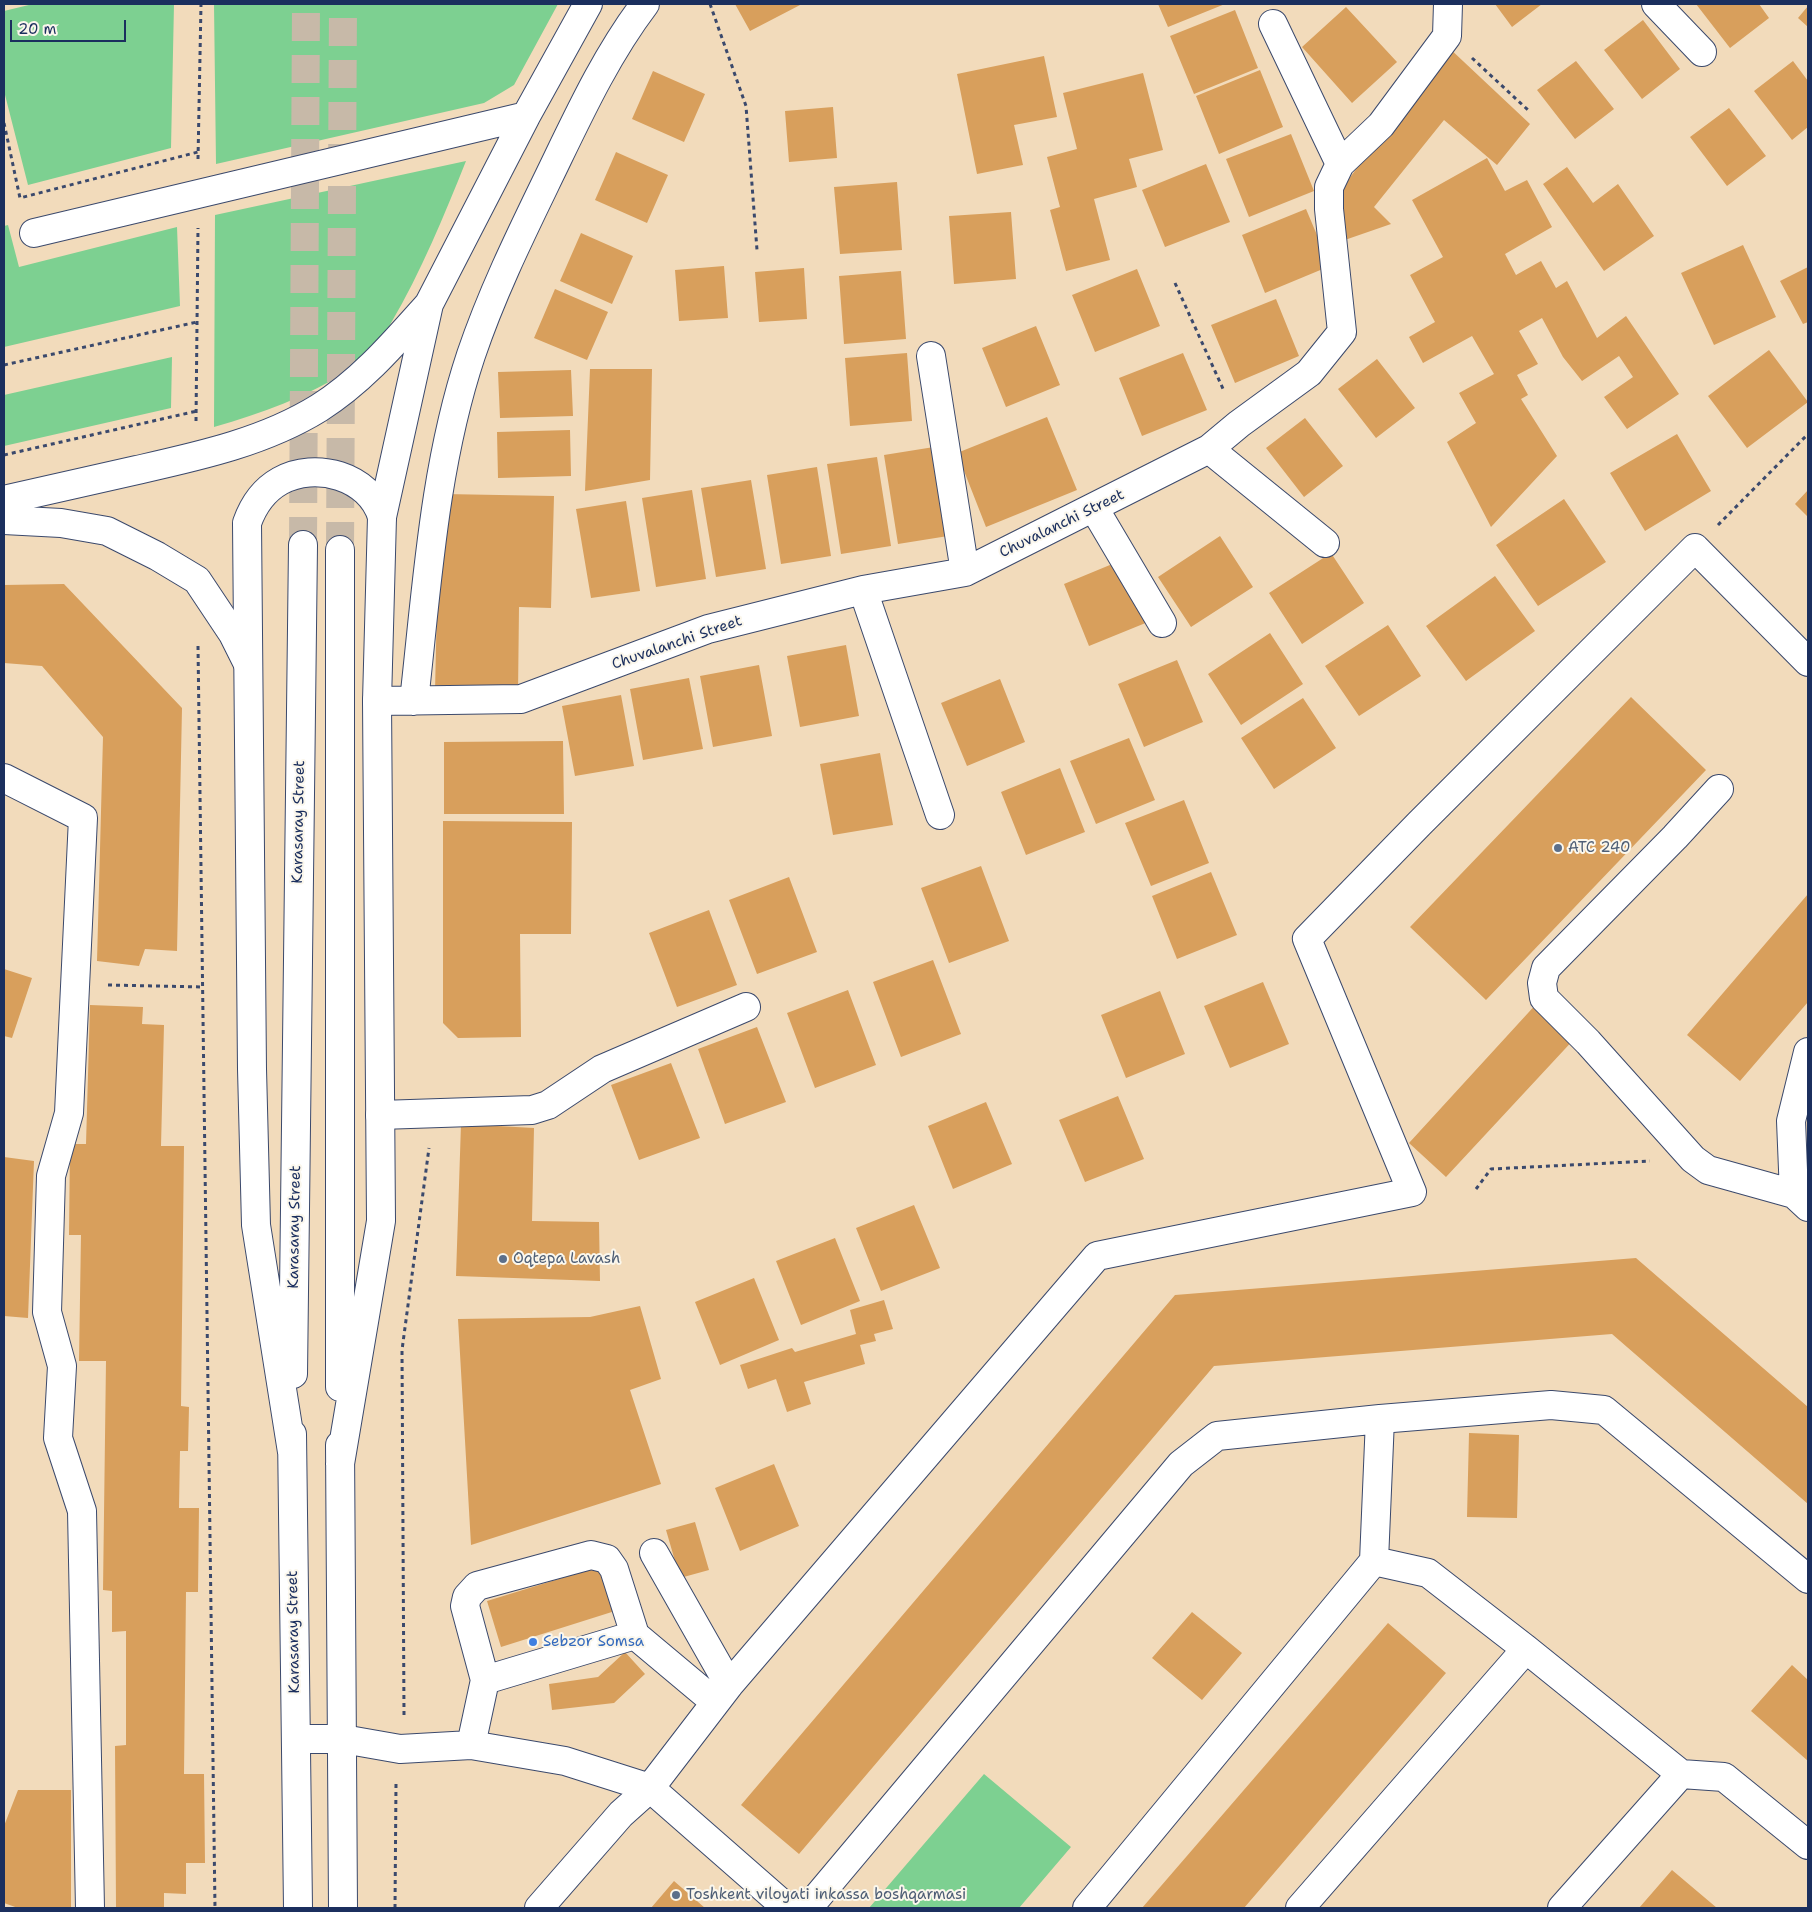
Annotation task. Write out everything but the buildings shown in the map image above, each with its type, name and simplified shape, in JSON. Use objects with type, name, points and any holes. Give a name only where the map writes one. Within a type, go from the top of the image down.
[{"type":"main road","points":[[340,1464],[381,1221],[377,701],[382,517],[429,304],[526,116],[588,4]]},
{"type":"main road","points":[[414,701],[432,535],[442,470],[458,398],[471,356],[498,283],[588,96],[628,26],[645,4]]},
{"type":"main road","points":[[1447,36],[1448,4]]},
{"type":"main road","points":[[1656,4],[1702,52]]},
{"type":"main road","points":[[1274,24],[1340,164]]},
{"type":"main road","name":"Chuvalanchi Street","points":[[377,701],[521,698],[708,629],[863,590],[965,572],[1209,449],[1239,424],[1309,373],[1342,332],[1329,209],[1329,187],[1340,164],[1381,124],[1447,36]]},
{"type":"main road","points":[[34,233],[526,116]]},
{"type":"main road","points":[[4,500],[196,457],[258,438],[319,408],[351,384],[381,357],[429,304]]},
{"type":"main road","points":[[931,356],[965,572]]},
{"type":"main road","points":[[1209,449],[1325,542]]},
{"type":"main road","points":[[292,1452],[256,1225],[252,1069],[247,523],[251,511],[270,488],[287,478],[310,474],[328,474],[346,478],[365,490],[375,502],[382,517]]},
{"type":"main road","points":[[1094,508],[1162,623]]},
{"type":"main road","points":[[4,520],[62,522],[107,531],[157,556],[198,580],[233,634],[248,664]]},
{"type":"main road","name":"Karasaray Street","points":[[298,1908],[292,1452],[302,545]]},
{"type":"main road","points":[[541,1908],[621,1814],[650,1788],[722,1694],[1097,1256],[1412,1192],[1307,939],[1419,824],[1695,548],[1808,662]]},
{"type":"main road","points":[[340,550],[340,1464],[343,1908]]},
{"type":"main road","points":[[863,590],[940,815]]},
{"type":"main road","points":[[4,778],[83,818],[69,1113],[51,1176],[47,1312],[62,1366],[58,1438],[82,1511],[90,1908]]},
{"type":"main road","points":[[1719,789],[1675,837],[1546,968],[1542,983],[1544,998],[1588,1042],[1693,1159],[1708,1170],[1801,1200],[1791,1122],[1808,1052]]},
{"type":"main road","points":[[380,1115],[532,1110],[548,1105],[602,1069],[746,1006]]},
{"type":"main road","points":[[808,1908],[1181,1464],[1217,1436],[1380,1418],[1551,1405],[1604,1410],[1808,1579]]},
{"type":"main road","points":[[1087,1908],[1374,1561],[1380,1418]]},
{"type":"main road","points":[[654,1553],[722,1694]]},
{"type":"main road","points":[[471,1745],[485,1680],[465,1606],[467,1597],[477,1586],[591,1555],[608,1559],[614,1569],[635,1635],[722,1694]]},
{"type":"main road","points":[[1374,1561],[1428,1573],[1681,1774],[1724,1777],[1808,1845]]},
{"type":"main road","points":[[485,1680],[635,1635]]},
{"type":"main road","points":[[1300,1908],[1526,1649]]},
{"type":"main road","points":[[296,1739],[342,1739],[400,1749],[471,1745],[565,1762],[650,1788],[787,1908]]},
{"type":"main road","points":[[1562,1908],[1681,1774]]},
{"type":"path","points":[[710,4],[746,106],[757,250]]},
{"type":"path","points":[[1447,36],[1528,110]]},
{"type":"path","points":[[4,123],[20,198],[198,152]]},
{"type":"path","points":[[1175,283],[1239,424]]},
{"type":"path","points":[[4,366],[197,322]]},
{"type":"path","points":[[4,455],[197,411]]},
{"type":"path","points":[[1695,548],[1808,434]]},
{"type":"path","points":[[198,639],[215,1908]]},
{"type":"path","points":[[75,984],[203,987]]},
{"type":"path","points":[[395,1908],[396,1770],[404,1728],[402,1350],[434,1113]]},
{"type":"path","points":[[1476,1189],[1491,1169],[1693,1159]]},
{"type":"green space","points":[[33,4],[174,4],[171,148],[28,185],[4,91],[4,11]]},
{"type":"green space","points":[[214,4],[558,4],[514,85],[484,103],[216,164]]},
{"type":"green space","points":[[466,161],[422,264],[402,304],[372,356],[333,380],[300,396],[267,410],[214,427],[215,215]]},
{"type":"green space","points":[[8,225],[19,267],[177,227],[180,306],[4,347],[4,226]]},
{"type":"green space","points":[[172,357],[171,408],[4,446],[4,395]]},
{"type":"green space","points":[[984,1774],[1071,1847],[1019,1908],[869,1908]]},
{"type":"tunnel","points":[[303,545],[306,4]]},
{"type":"tunnel","points":[[340,550],[343,4]]},
{"type":"place","name":"АТС 240","points":[[1558,848]]},
{"type":"place","name":"Oqtepa Lavash","points":[[503,1259]]},
{"type":"place","name":"Sebzor Somsa","points":[[533,1642]]},
{"type":"place","name":"Toshkent viloyati inkassa boshqarmasi","points":[[676,1895]]}]
